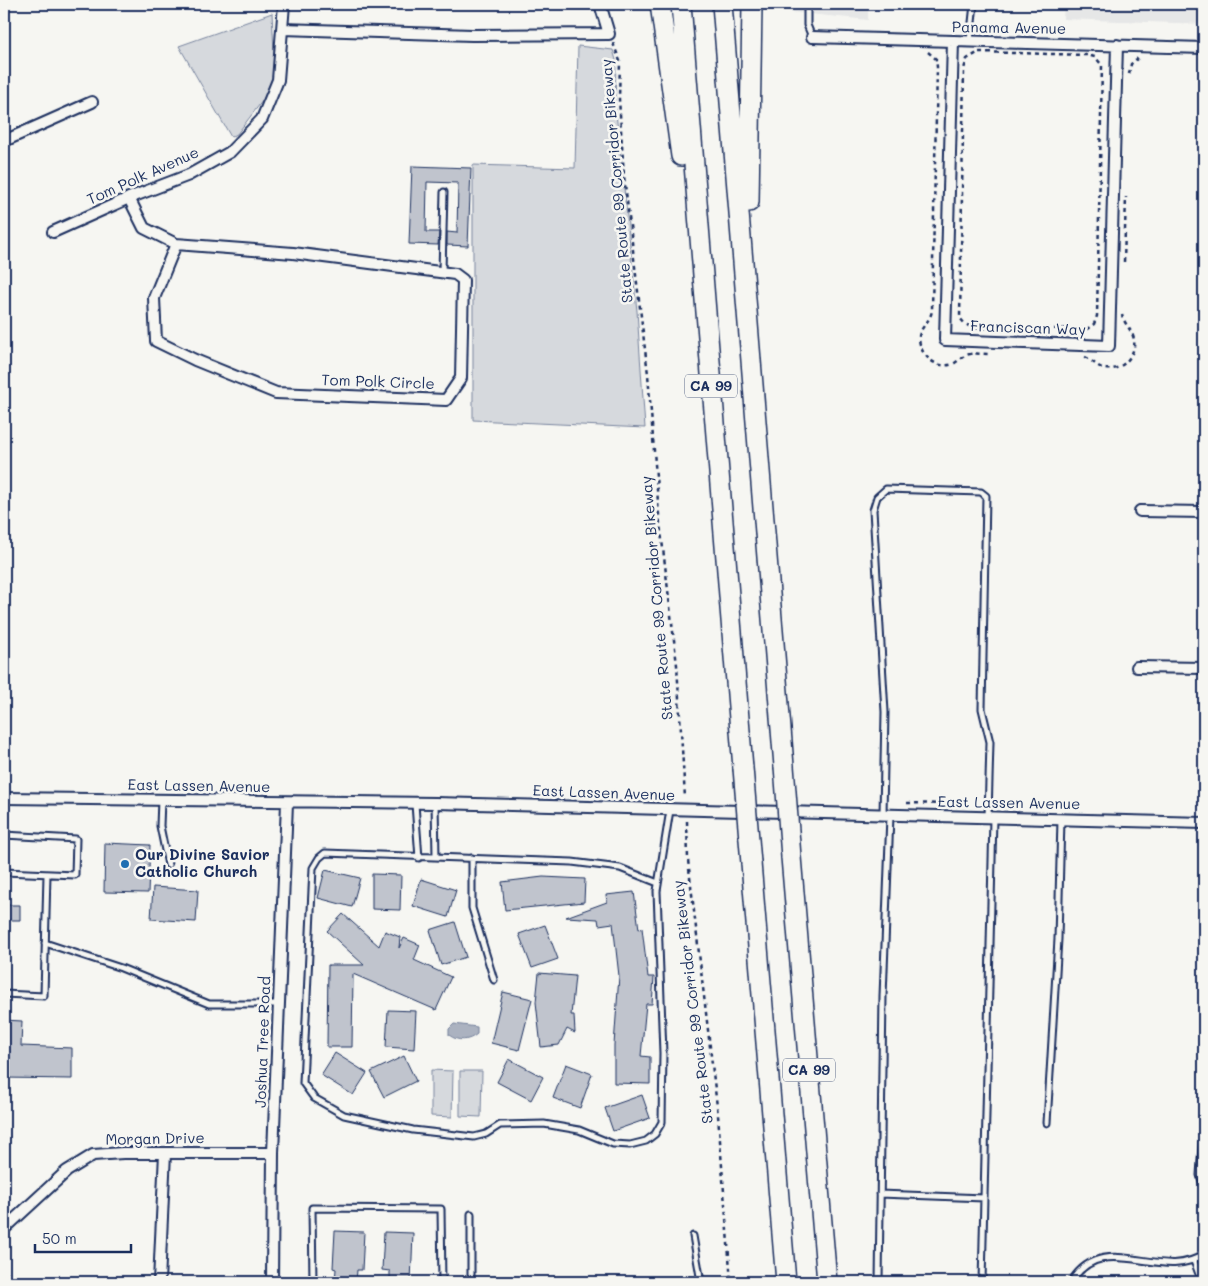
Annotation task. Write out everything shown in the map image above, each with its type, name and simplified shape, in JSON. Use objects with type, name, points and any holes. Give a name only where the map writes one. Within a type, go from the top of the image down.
[{"type":"highway","points":[[660,4],[687,203],[698,218]]},
{"type":"highway","name":"CA 99","points":[[681,4],[786,1282]]},
{"type":"highway","name":"CA 99","points":[[722,4],[827,1282]]},
{"type":"highway","points":[[746,288],[749,227],[752,4]]},
{"type":"street","name":"Tom Polk Avenue","points":[[53,232],[129,198],[188,175],[230,152],[262,119],[278,80],[284,4]]},
{"type":"street","points":[[283,29],[472,35],[608,34],[600,4]]},
{"type":"street","name":"Panama Avenue","points":[[812,37],[1204,48]]},
{"type":"street","name":"Franciscan Way","points":[[953,41],[945,340],[1109,346],[1117,45]]},
{"type":"street","points":[[4,141],[92,102]]},
{"type":"street","name":"Tom Polk Circle","points":[[129,198],[144,228],[176,244],[293,253],[456,274],[462,280],[463,294],[461,378],[446,400],[276,393],[156,341],[154,298],[176,244]]},
{"type":"street","points":[[1140,511],[1204,512]]},
{"type":"street","points":[[1137,667],[1204,668]]},
{"type":"street","name":"East Lassen Avenue","points":[[4,798],[287,803],[435,803],[1204,823]]},
{"type":"street","name":"Joshua Tree Road","points":[[272,1282],[273,1153],[287,803]]},
{"type":"street","points":[[159,1282],[165,1153]]},
{"type":"street","name":"Morgan Drive","points":[[4,1230],[67,1171],[93,1155],[273,1153]]},
{"type":"lane","points":[[807,4],[807,25],[812,37]]},
{"type":"lane","points":[[970,42],[974,4]]},
{"type":"lane","points":[[442,271],[444,192]]},
{"type":"lane","points":[[879,1282],[886,816],[885,712],[873,510],[877,497],[886,490],[981,492],[986,496],[982,709],[990,742],[991,818],[982,1282]]},
{"type":"lane","points":[[160,800],[160,826],[168,865]]},
{"type":"lane","points":[[435,803],[436,858]]},
{"type":"lane","points":[[415,804],[419,858]]},
{"type":"lane","points":[[658,883],[620,868],[572,862],[419,858],[325,853],[319,858],[313,868],[303,1083],[314,1098],[344,1115],[413,1130],[474,1137],[486,1134],[500,1125],[544,1124],[579,1130],[613,1144],[630,1145],[646,1141],[655,1134],[662,1122],[663,1053],[658,883],[670,810]]},
{"type":"lane","points":[[1046,1124],[1058,939],[1061,820]]},
{"type":"lane","points":[[4,835],[76,838],[75,875],[4,872]]},
{"type":"lane","points":[[472,858],[472,908],[494,980]]},
{"type":"lane","points":[[4,994],[44,996],[47,874]]},
{"type":"lane","points":[[45,943],[120,968],[209,1004],[279,1004]]},
{"type":"lane","points":[[1204,1116],[1200,1175],[1204,1187]]},
{"type":"lane","points":[[880,1194],[984,1198]]},
{"type":"lane","points":[[313,1282],[312,1208],[441,1209],[442,1282]]},
{"type":"lane","points":[[471,1214],[471,1282]]},
{"type":"lane","points":[[693,1236],[701,1282]]},
{"type":"lane","points":[[1071,1282],[1086,1265],[1106,1256],[1179,1264],[1194,1261],[1204,1254]]},
{"type":"lane","points":[[1194,1261],[1202,1282]]},
{"type":"path","name":"State Route 99 Corridor Bikeway","points":[[608,34],[620,61],[619,99],[624,176],[648,374],[659,514],[678,665],[682,781],[686,811],[688,860],[718,1115],[731,1282]]},
{"type":"path","points":[[925,51],[936,59],[938,73],[932,310],[931,316],[920,332],[921,349],[927,358],[940,365],[951,364],[969,354],[989,354]]},
{"type":"path","points":[[978,52],[1087,55],[1098,59],[1103,70],[1096,321],[1091,327],[1083,330],[969,327],[962,321],[959,307],[966,62],[970,56],[978,52]]},
{"type":"path","points":[[1129,82],[1131,64],[1137,58],[1145,56]]},
{"type":"path","points":[[1124,265],[1126,197]]},
{"type":"path","points":[[1082,356],[1099,367],[1109,369],[1119,367],[1128,360],[1133,352],[1134,342],[1124,321],[1122,311]]},
{"type":"shaded area","points":[[791,4],[868,4],[868,20],[790,12]]},
{"type":"shaded area","points":[[1064,4],[1204,4],[1204,24],[1063,19]]},
{"type":"shaded area","points":[[272,13],[275,73],[263,100],[237,134],[231,137],[179,46]]},
{"type":"shaded area","points":[[578,46],[613,50],[616,60],[615,103],[637,311],[645,428],[473,420],[473,165],[575,168]]},
{"type":"shaded area","points":[[454,1024],[477,1027],[477,1034],[463,1040],[456,1039],[449,1035],[449,1029]]},
{"type":"shaded area","points":[[431,1070],[453,1071],[452,1117],[431,1116]]},
{"type":"shaded area","points":[[460,1071],[482,1071],[481,1117],[460,1116]]},
{"type":"building","points":[[412,166],[471,168],[468,246],[447,245],[447,232],[457,233],[458,183],[427,182],[426,232],[439,232],[438,245],[409,244]]},
{"type":"building","points":[[105,843],[150,845],[148,893],[104,892]]},
{"type":"building","points":[[325,870],[360,878],[352,907],[318,898]]},
{"type":"building","points":[[372,874],[401,875],[400,910],[372,909]]},
{"type":"building","points":[[543,877],[585,879],[584,902],[505,910],[502,882]]},
{"type":"building","points":[[421,879],[456,890],[448,917],[413,906]]},
{"type":"building","points":[[153,887],[198,890],[196,922],[151,919]]},
{"type":"building","points":[[634,892],[639,929],[642,928],[648,977],[654,977],[652,1004],[646,1004],[641,1056],[650,1057],[650,1084],[614,1083],[614,1045],[619,976],[613,923],[599,925],[598,919],[566,917],[607,902],[606,895]]},
{"type":"building","points":[[4,905],[20,905],[20,920],[4,920]]},
{"type":"building","points":[[343,914],[379,946],[385,931],[400,937],[399,948],[404,938],[420,945],[414,960],[451,977],[436,1010],[353,974],[352,1047],[327,1047],[328,965],[364,965],[327,931]]},
{"type":"building","points":[[455,922],[466,957],[441,965],[430,930]]},
{"type":"building","points":[[545,925],[558,959],[532,968],[519,934]]},
{"type":"building","points":[[539,973],[575,976],[571,1015],[574,1015],[575,1033],[567,1029],[559,1045],[541,1047],[536,1002]]},
{"type":"building","points":[[503,992],[532,999],[519,1050],[491,1043]]},
{"type":"building","points":[[388,1010],[416,1011],[414,1049],[386,1047]]},
{"type":"building","points":[[4,1020],[22,1021],[21,1046],[72,1048],[72,1079],[4,1078]]},
{"type":"building","points":[[335,1053],[367,1073],[353,1095],[321,1075]]},
{"type":"building","points":[[404,1056],[416,1081],[384,1097],[371,1072]]},
{"type":"building","points":[[509,1059],[543,1077],[531,1100],[497,1082]]},
{"type":"building","points":[[566,1064],[592,1074],[580,1108],[553,1098]]},
{"type":"building","points":[[642,1095],[650,1118],[613,1131],[605,1108]]},
{"type":"building","points":[[335,1231],[364,1232],[362,1270],[357,1270],[356,1282],[335,1282],[336,1269],[333,1268]]},
{"type":"building","points":[[384,1232],[413,1233],[411,1282],[390,1282],[390,1271],[382,1270]]},
{"type":"place","name":"Our Divine Savior Catholic Church","points":[[125,864]]}]
